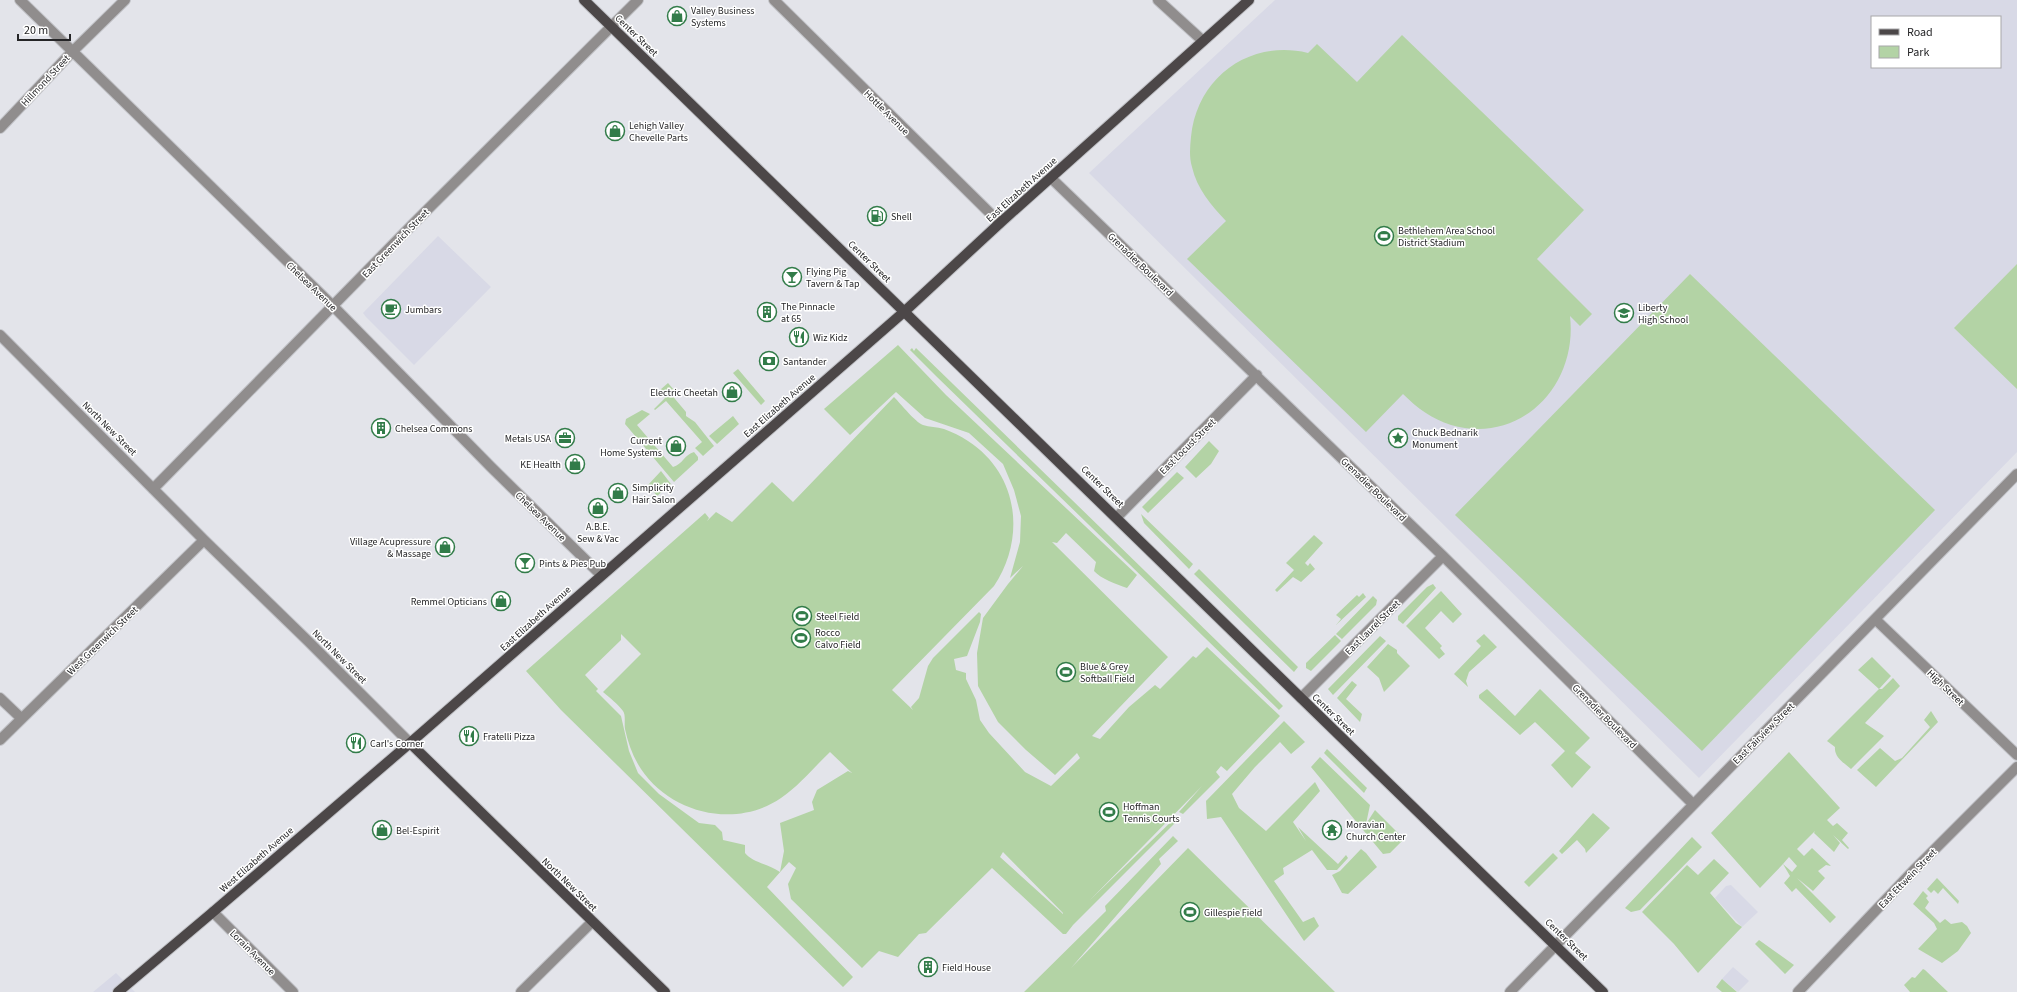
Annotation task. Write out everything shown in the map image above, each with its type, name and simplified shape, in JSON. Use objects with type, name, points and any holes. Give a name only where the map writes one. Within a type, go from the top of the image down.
[{"type":"main road","name":"Center Street","points":[[584,0],[1603,992]]},
{"type":"main road","name":"East Elizabeth Avenue","points":[[410,743],[905,311],[1000,223],[1249,0]]},
{"type":"main road","name":"West Elizabeth Avenue","points":[[118,992],[410,743]]},
{"type":"main road","name":"North New Street","points":[[410,743],[665,992]]},
{"type":"street","name":"Chelsea Avenue","points":[[20,0],[333,306],[491,467],[601,575]]},
{"type":"street","name":"Hillmond Street","points":[[0,128],[72,52],[125,0]]},
{"type":"street","name":"East Greenwich Street","points":[[153,489],[416,221],[638,0]]},
{"type":"street","name":"Hottle Avenue","points":[[774,0],[1000,223]]},
{"type":"street","points":[[1158,0],[1203,41]]},
{"type":"street","name":"Grenadier Boulevard","points":[[1051,178],[1257,375],[1693,804]]},
{"type":"street","name":"North New Street","points":[[0,335],[204,540],[410,743]]},
{"type":"street","name":"East Locust Street","points":[[1116,517],[1257,375]]},
{"type":"street","name":"East Fairview Street","points":[[1510,992],[2017,474]]},
{"type":"street","name":"West Greenwich Street","points":[[0,740],[204,540]]},
{"type":"street","name":"East Laurel Street","points":[[1301,698],[1442,556]]},
{"type":"street","name":"High Street","points":[[1874,619],[2017,755]]},
{"type":"street","points":[[0,698],[21,718]]},
{"type":"street","name":"East Ettwein Street","points":[[1798,992],[1916,868],[2017,767]]},
{"type":"street","name":"Lorain Avenue","points":[[213,912],[294,992]]},
{"type":"street","points":[[521,992],[592,922]]},
{"type":"shaded area","name":"Liberty High School","points":[[1275,0],[2017,0],[2017,452],[1699,778],[1089,173]]},
{"type":"shaded area","points":[[438,236],[491,287],[414,365],[363,313]]},
{"type":"shaded area","points":[[1731,885],[1758,912],[1742,927],[1715,898],[1726,886]]},
{"type":"shaded area","points":[[1733,967],[1749,981],[1738,992],[1722,979]]},
{"type":"shaded area","points":[[116,973],[135,992],[93,992]]},
{"type":"green space","name":"Bethlehem Area School District Stadium","points":[[1402,35],[1584,210],[1537,259],[1592,314],[1580,326],[1570,316],[1570,341],[1565,365],[1554,386],[1540,404],[1522,417],[1500,426],[1477,429],[1451,425],[1437,420],[1414,404],[1403,394],[1366,432],[1187,259],[1226,221],[1201,190],[1194,175],[1190,156],[1191,137],[1195,116],[1204,97],[1215,80],[1230,67],[1247,58],[1266,52],[1287,50],[1308,53],[1317,44],[1357,82]]},
{"type":"green space","points":[[2017,264],[2017,389],[1954,328]]},
{"type":"green space","points":[[1690,274],[1935,510],[1702,751],[1455,515]]},
{"type":"green space","points":[[898,345],[946,395],[1137,575],[1127,588],[1118,585],[1105,579],[1094,571],[1096,562],[1066,533],[1057,543],[1052,542],[1168,657],[1092,736],[1100,739],[1129,707],[1155,685],[1160,689],[1193,656],[1196,658],[1207,647],[1280,716],[1227,771],[1221,766],[1216,772],[1220,777],[1183,814],[1179,812],[1202,786],[1090,900],[1175,818],[1178,820],[1073,925],[1066,934],[1063,934],[992,868],[926,933],[919,934],[898,957],[879,951],[862,968],[791,899],[788,884],[796,868],[789,862],[767,887],[853,977],[843,987],[561,710],[526,671],[705,513],[709,518],[707,521],[716,512],[732,522],[772,482],[793,502],[894,397],[912,417],[923,425],[944,429],[956,434],[968,441],[985,455],[998,471],[1007,489],[1012,508],[1013,528],[1011,548],[1004,567],[994,586],[892,690],[913,710],[911,707],[919,698],[928,666],[933,658],[979,612],[981,614],[980,622],[967,656],[954,659],[956,670],[966,673],[966,679],[976,700],[980,720],[989,733],[1025,772],[1051,786],[1080,758],[1077,753],[1055,775],[1026,750],[998,722],[978,686],[977,653],[983,618],[1023,566],[1010,578],[1020,542],[1021,516],[1014,490],[1003,464],[969,433],[925,418],[896,392],[850,435],[824,409]],"holes":[[[621,634],[641,654],[603,692],[616,703],[624,713],[625,729],[628,739],[633,755],[641,769],[654,784],[669,797],[687,806],[705,812],[725,814],[744,813],[763,808],[781,798],[801,782],[830,752],[852,773],[848,771],[817,790],[812,802],[814,810],[780,823],[784,851],[780,872],[748,856],[745,853],[745,845],[723,840],[722,832],[715,825],[699,823],[659,794],[638,773],[629,751],[621,716],[596,691],[598,689],[585,675],[621,640]],[[1003,852],[1063,913],[1063,914],[1000,857]]]},
{"type":"green space","points":[[912,348],[914,351],[916,348],[1283,706],[1279,710],[936,376],[910,350]]},
{"type":"green space","points":[[738,369],[765,401],[761,405],[733,373]]},
{"type":"green space","points":[[668,383],[674,390],[670,393],[686,412],[686,416],[695,422],[714,446],[703,456],[695,448],[702,442],[666,401],[655,410],[654,409],[665,398],[660,390]]},
{"type":"green space","points":[[642,410],[650,414],[637,425],[673,467],[679,464],[691,453],[694,452],[698,457],[698,460],[674,482],[625,424],[626,419]]},
{"type":"green space","points":[[733,416],[739,424],[717,444],[709,436]]},
{"type":"green space","points":[[1209,441],[1219,451],[1211,464],[1196,478],[1185,467]]},
{"type":"green space","points":[[661,471],[671,484],[657,496],[648,485]]},
{"type":"green space","points":[[1177,472],[1184,478],[1148,513],[1142,507]]},
{"type":"green space","points":[[1141,514],[1193,564],[1189,569],[1144,523]]},
{"type":"green space","points":[[1314,535],[1323,543],[1305,563],[1308,566],[1310,563],[1315,569],[1301,582],[1293,577],[1277,592],[1275,590],[1294,570],[1286,563]]},
{"type":"green space","points":[[1199,569],[1298,667],[1294,672],[1194,574]]},
{"type":"green space","points":[[1433,584],[1436,588],[1403,624],[1398,620],[1398,616],[1427,587]]},
{"type":"green space","points":[[1441,591],[1462,614],[1453,623],[1441,611],[1425,628],[1442,646],[1440,648],[1445,654],[1439,659],[1406,626]]},
{"type":"green space","points":[[1363,593],[1366,597],[1336,625],[1341,619],[1336,615],[1357,595],[1359,597]]},
{"type":"green space","points":[[1373,596],[1377,600],[1376,605],[1342,639],[1336,634]]},
{"type":"green space","points":[[1484,634],[1497,647],[1469,672],[1466,681],[1468,687],[1454,674],[1481,646],[1476,641]]},
{"type":"green space","points":[[1335,635],[1341,641],[1311,671],[1306,668],[1306,663]]},
{"type":"green space","points":[[1380,636],[1386,641],[1333,695],[1328,689]]},
{"type":"green space","points":[[1388,644],[1397,650],[1397,653],[1410,666],[1384,692],[1379,678],[1367,667]]},
{"type":"green space","points":[[1872,657],[1891,676],[1879,689],[1858,670]]},
{"type":"green space","points":[[1893,678],[1900,686],[1865,723],[1884,736],[1851,769],[1838,757],[1835,747],[1827,741],[1879,689],[1882,689]]},
{"type":"green space","points":[[1352,681],[1357,685],[1346,699],[1362,714],[1360,722],[1337,698]]},
{"type":"green space","points":[[1487,689],[1515,716],[1540,689],[1590,738],[1575,753],[1591,767],[1572,788],[1551,765],[1565,751],[1535,722],[1520,735],[1479,698],[1479,695]]},
{"type":"green space","points":[[1931,711],[1938,722],[1876,787],[1857,770],[1880,748],[1895,761],[1902,758],[1930,727],[1924,720]]},
{"type":"green space","points":[[1284,721],[1305,742],[1291,754],[1280,742],[1255,767],[1232,794],[1239,808],[1266,831],[1315,782],[1320,791],[1293,822],[1306,841],[1298,827],[1338,864],[1346,855],[1348,858],[1337,870],[1327,870],[1312,850],[1283,868],[1284,874],[1274,881],[1303,922],[1314,917],[1319,926],[1304,941],[1221,817],[1207,819],[1206,801]]},
{"type":"green space","points":[[1327,749],[1367,788],[1364,793],[1324,753]]},
{"type":"green space","points":[[1789,752],[1840,808],[1827,820],[1833,826],[1837,823],[1848,833],[1842,840],[1849,848],[1848,849],[1833,835],[1840,843],[1834,852],[1814,833],[1815,831],[1797,849],[1804,856],[1812,848],[1831,866],[1826,865],[1818,871],[1825,878],[1813,891],[1797,878],[1836,917],[1830,923],[1796,888],[1792,892],[1784,883],[1790,876],[1783,864],[1760,888],[1711,833]],"holes":[[[1789,857],[1797,866],[1792,872],[1783,864]]]},
{"type":"green space","points":[[1320,757],[1370,805],[1366,824],[1375,810],[1399,834],[1403,840],[1390,853],[1383,854],[1311,767]]},
{"type":"green space","points":[[1593,813],[1610,828],[1586,853],[1585,849],[1577,840],[1562,854],[1559,851]]},
{"type":"green space","name":"Gillespie Field","points":[[1173,836],[1178,841],[1159,859],[1161,864],[1071,968],[1188,848],[1335,992],[1024,992],[1106,911],[1105,906]]},
{"type":"green space","points":[[1692,837],[1702,847],[1640,910],[1631,912],[1625,908]]},
{"type":"green space","points":[[1361,849],[1377,867],[1348,894],[1342,893],[1332,875],[1340,871]]},
{"type":"green space","points":[[1553,853],[1558,858],[1529,887],[1524,882]]},
{"type":"green space","points":[[1714,859],[1729,873],[1710,893],[1736,923],[1742,927],[1698,973],[1674,944],[1642,912],[1687,865],[1698,875]]},
{"type":"green space","points":[[1937,878],[1959,901],[1958,904],[1943,888],[1938,894],[1934,890],[1931,893],[1927,889]]},
{"type":"green space","points":[[1923,891],[1928,896],[1926,898],[1929,902],[1925,908],[1940,923],[1945,919],[1951,924],[1962,922],[1967,926],[1971,933],[1958,951],[1942,963],[1918,949],[1937,929],[1934,923],[1913,904]]},
{"type":"green space","points":[[1759,940],[1794,965],[1785,974],[1755,944]]},
{"type":"green space","points":[[1923,969],[1948,992],[1910,992],[1904,985],[1912,977],[1915,978]]},
{"type":"green space","points":[[1722,979],[1737,992],[1722,992],[1716,987]]},
{"type":"place","name":"Valley Business Systems","points":[[677,16]]},
{"type":"place","name":"Lehigh Valley Chevelle Parts","points":[[615,131]]},
{"type":"place","name":"Shell","points":[[877,216]]},
{"type":"place","name":"Bethlehem Area School District Stadium","points":[[1384,236]]},
{"type":"place","name":"Flying Pig Tavern & Tap","points":[[792,277]]},
{"type":"place","name":"Jumbars","points":[[391,309]]},
{"type":"place","name":"The Pinnacle at 65","points":[[767,312]]},
{"type":"place","name":"Liberty High School","points":[[1624,313]]},
{"type":"place","name":"Wiz Kidz","points":[[799,337]]},
{"type":"place","name":"Santander","points":[[769,361]]},
{"type":"place","name":"Electric Cheetah","points":[[732,392]]},
{"type":"place","name":"Chelsea Commons","points":[[381,428]]},
{"type":"place","name":"Metals USA","points":[[565,438]]},
{"type":"place","name":"Chuck Bednarik Monument","points":[[1398,438]]},
{"type":"place","name":"Current Home Systems","points":[[676,446]]},
{"type":"place","name":"KE Health","points":[[575,464]]},
{"type":"place","name":"Simplicity Hair Salon","points":[[618,493]]},
{"type":"place","name":"A.B.E. Sew & Vac","points":[[598,508]]},
{"type":"place","name":"Village Acupressure & Massage","points":[[445,547]]},
{"type":"place","name":"Pints & Pies Pub","points":[[525,563]]},
{"type":"place","name":"Remmel Opticians","points":[[501,601]]},
{"type":"place","name":"Steel Field","points":[[802,616]]},
{"type":"place","name":"Rocco Calvo Field","points":[[801,638]]},
{"type":"place","name":"Blue & Grey Softball Field","points":[[1066,672]]},
{"type":"place","name":"Fratelli Pizza","points":[[469,736]]},
{"type":"place","name":"Carl's Corner","points":[[356,743]]},
{"type":"place","name":"Hoffman Tennis Courts","points":[[1109,812]]},
{"type":"place","name":"Bel-Espirit","points":[[382,830]]},
{"type":"place","name":"Moravian Church Center","points":[[1332,830]]},
{"type":"place","name":"Gillespie Field","points":[[1190,912]]},
{"type":"place","name":"Field House","points":[[928,967]]}]
